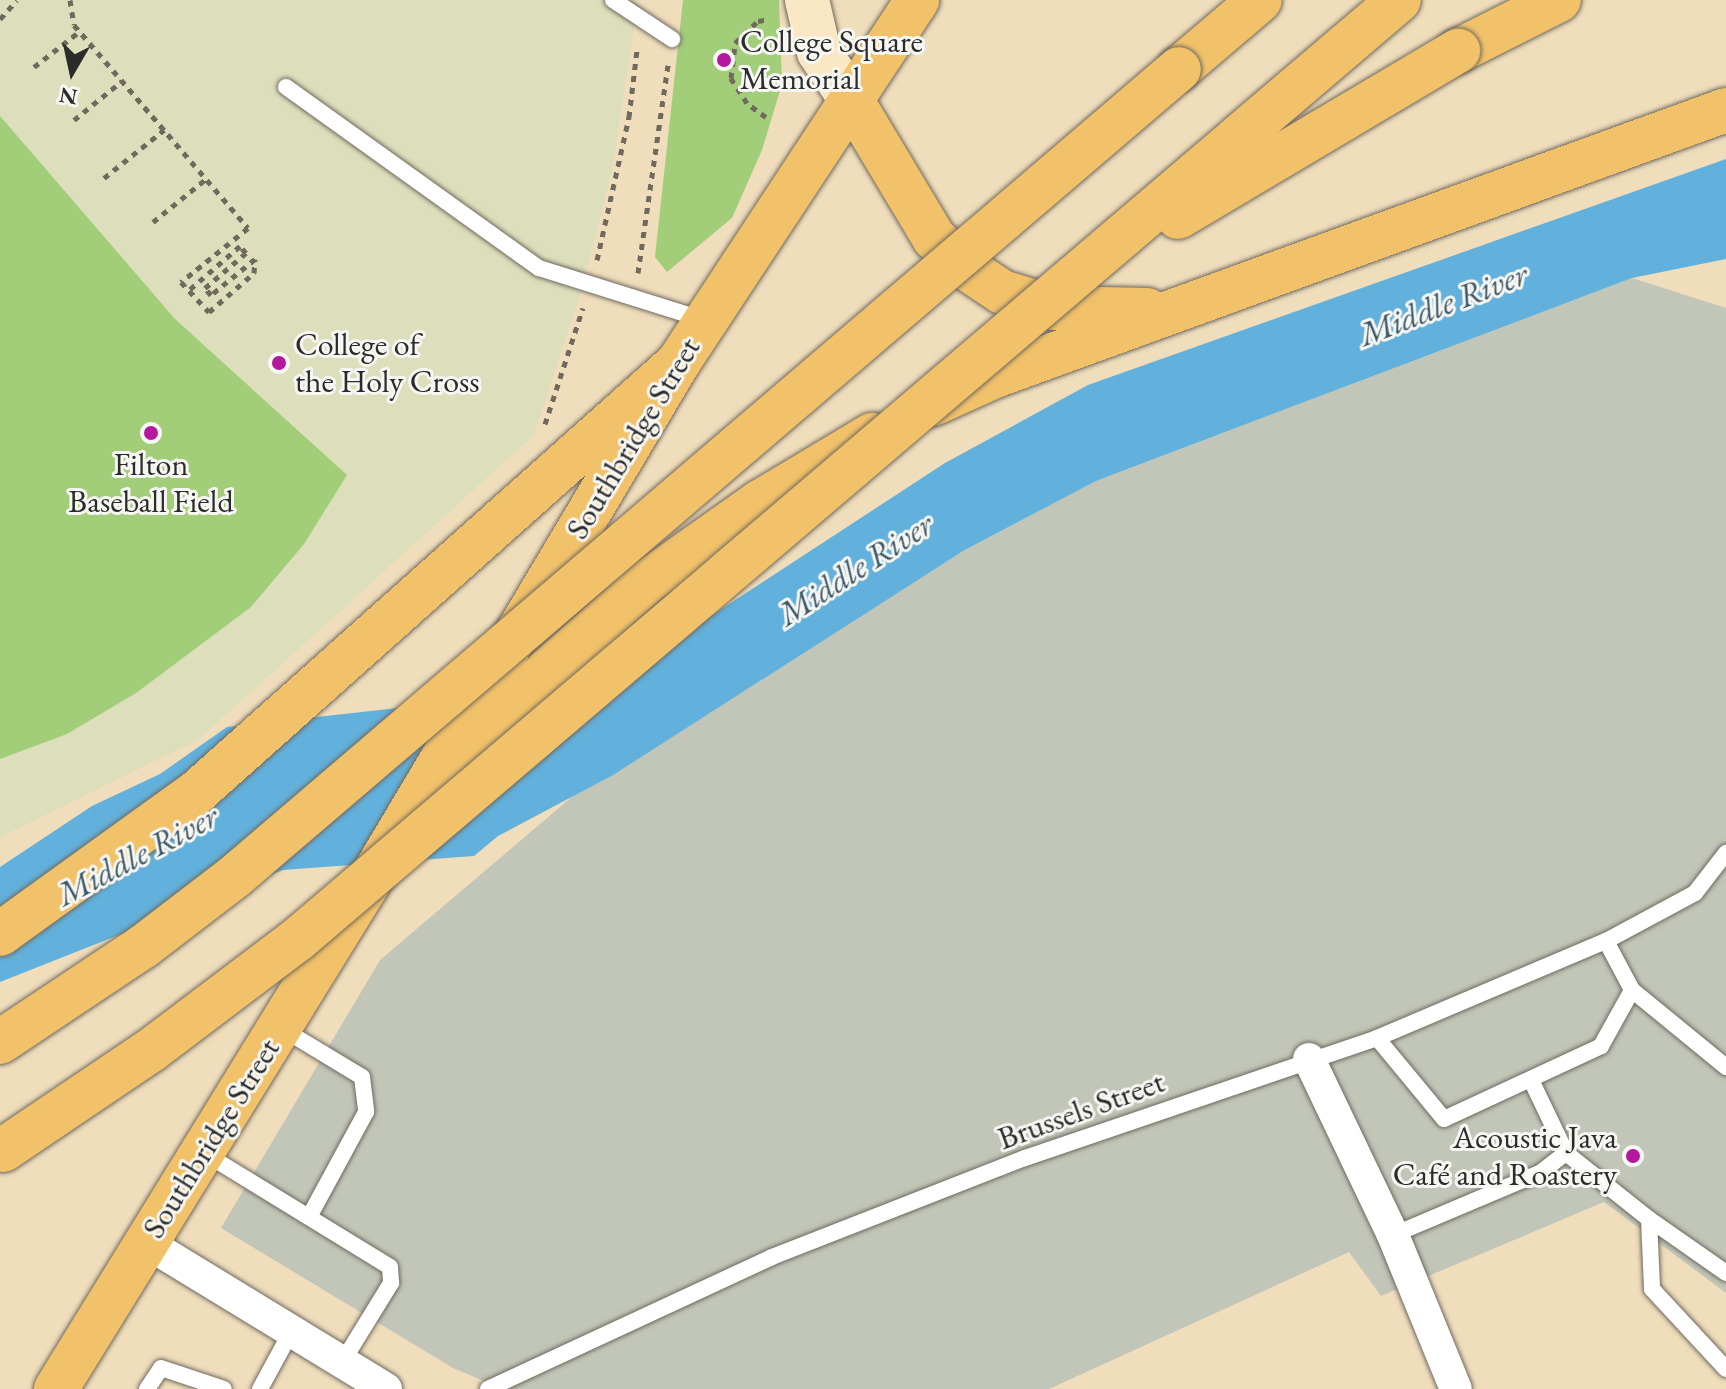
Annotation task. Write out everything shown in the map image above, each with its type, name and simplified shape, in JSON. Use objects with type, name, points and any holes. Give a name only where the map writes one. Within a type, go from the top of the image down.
[{"type":"main road","name":"Southbridge Street","points":[[56,1389],[366,887],[494,667],[678,363],[917,0]]},
{"type":"main road","points":[[0,1042],[144,946],[245,868],[1260,0]]},
{"type":"main road","points":[[1,1150],[150,1051],[297,940],[1399,0]]},
{"type":"main road","points":[[1016,325],[1262,164],[1458,51],[1559,0]]},
{"type":"main road","points":[[852,101],[934,238],[1002,292],[1054,308],[1095,312],[1204,303],[1726,110]]},
{"type":"main road","name":"Southbridge Street","points":[[366,887],[454,767],[548,670],[691,550],[871,435],[995,376],[1204,303]]},
{"type":"main road","points":[[0,934],[198,791],[333,675],[678,363]]},
{"type":"street","points":[[792,9],[852,101]]},
{"type":"street","points":[[1309,1059],[1393,1235],[1456,1389]]},
{"type":"street","points":[[147,1243],[386,1389]]},
{"type":"lane","points":[[613,0],[672,39]]},
{"type":"lane","points":[[286,87],[539,268],[706,320]]},
{"type":"lane","name":"Brussels Street","points":[[488,1389],[772,1257],[1025,1158],[1377,1038],[1606,941],[1695,893],[1726,853]]},
{"type":"lane","points":[[1606,941],[1632,990],[1726,1067]]},
{"type":"lane","points":[[1377,1038],[1444,1119],[1532,1082],[1601,1046],[1632,990]]},
{"type":"lane","points":[[279,1027],[362,1077],[366,1112],[309,1217]]},
{"type":"lane","points":[[1532,1082],[1566,1153],[1649,1219],[1726,1273]]},
{"type":"lane","points":[[202,1152],[390,1267],[391,1283],[343,1361]]},
{"type":"lane","points":[[1393,1235],[1540,1173],[1566,1153]]},
{"type":"lane","points":[[1649,1219],[1652,1289],[1726,1369]]},
{"type":"lane","points":[[260,1389],[292,1330]]},
{"type":"lane","points":[[147,1389],[161,1368],[217,1388]]},
{"type":"path","points":[[0,19],[17,0]]},
{"type":"path","points":[[70,0],[80,31],[248,228],[181,282],[209,312],[254,273],[255,259],[211,295],[205,288],[246,253],[240,246],[189,290]]},
{"type":"path","points":[[766,117],[747,103],[731,78],[735,43],[758,21],[792,9]]},
{"type":"path","points":[[34,67],[80,31]]},
{"type":"path","points":[[543,429],[590,284],[629,117],[637,49],[672,39],[641,262],[630,297]]},
{"type":"path","points":[[74,120],[122,81]]},
{"type":"path","points":[[104,178],[164,130]]},
{"type":"path","points":[[153,222],[206,179]]},
{"type":"shaded area","name":"College of the Holy Cross","points":[[0,0],[638,0],[612,171],[581,291],[534,435],[198,740],[0,837]]},
{"type":"shaded area","points":[[1632,278],[1726,308],[1726,1293],[1604,1202],[1381,1296],[1349,1252],[1049,1389],[503,1389],[453,1368],[221,1228],[380,960],[587,784],[963,551],[1096,481]]},
{"type":"green space","points":[[683,0],[779,0],[782,84],[762,150],[732,218],[667,272],[655,257]]},
{"type":"green space","name":"Filton Baseball Field","points":[[0,116],[175,319],[347,475],[304,544],[251,607],[136,693],[67,734],[0,759]]},
{"type":"water","name":"Middle River","points":[[1726,159],[1726,259],[1632,278],[1096,481],[963,551],[613,775],[498,836],[474,856],[283,870],[0,982],[0,867],[92,806],[160,774],[227,727],[605,685],[945,463],[1088,385]]},
{"type":"place","name":"College Square Memorial","points":[[724,60]]},
{"type":"place","name":"College of the Holy Cross","points":[[279,363]]},
{"type":"place","name":"Filton Baseball Field","points":[[151,433]]},
{"type":"place","name":"Acoustic Java Café and Roastery","points":[[1633,1156]]}]
